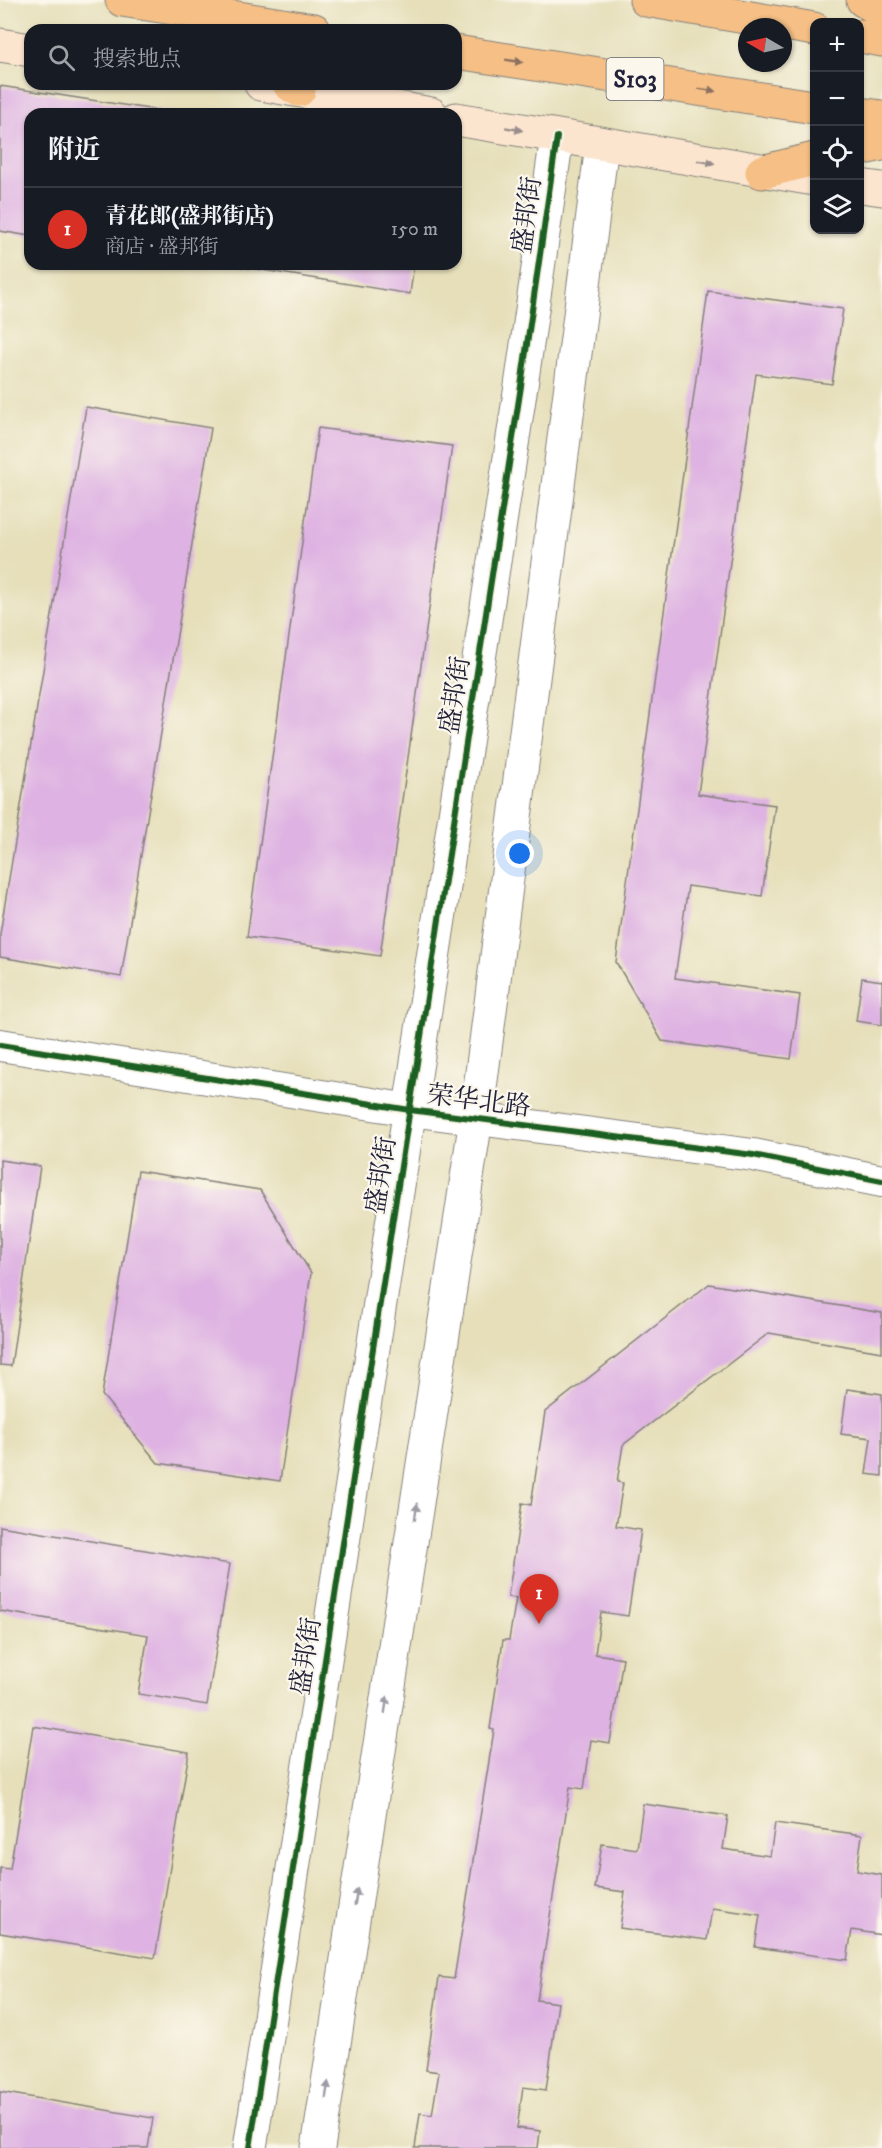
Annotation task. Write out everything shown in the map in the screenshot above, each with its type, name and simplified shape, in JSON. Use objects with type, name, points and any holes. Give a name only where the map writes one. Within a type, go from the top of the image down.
[{"type":"highway","points":[[122,0],[276,24]]},
{"type":"highway","points":[[646,0],[810,27]]},
{"type":"highway","points":[[863,0],[882,11]]},
{"type":"highway","points":[[154,5],[186,24]]},
{"type":"highway","points":[[864,37],[882,40]]},
{"type":"highway","name":"S103","points":[[462,53],[810,106]]},
{"type":"highway","points":[[864,115],[882,117]]},
{"type":"highway","points":[[864,148],[882,144]]},
{"type":"highway","points":[[762,172],[810,160]]},
{"type":"main road","points":[[0,45],[24,49]]},
{"type":"main road","points":[[309,90],[400,108]]},
{"type":"main road","points":[[462,120],[602,146],[810,178]]},
{"type":"main road","points":[[864,187],[882,189]]},
{"type":"street","name":"盛邦街","points":[[250,2148],[557,137]]},
{"type":"street","points":[[318,2148],[476,1119],[602,146]]},
{"type":"street","name":"荣华北路","points":[[0,1045],[410,1110],[753,1155],[882,1181]]},
{"type":"building","points":[[0,86],[143,108],[24,108],[24,235],[0,231]]},
{"type":"building","points":[[262,270],[413,270],[410,294]]},
{"type":"building","points":[[708,291],[843,309],[832,384],[756,374],[698,794],[775,805],[762,896],[688,886],[675,978],[800,995],[791,1059],[662,1041],[616,962]]},
{"type":"building","points":[[86,407],[211,428],[121,977],[0,957],[0,934]]},
{"type":"building","points":[[318,428],[452,446],[380,956],[247,937]]},
{"type":"building","points":[[862,978],[882,981],[882,1025],[856,1021]]},
{"type":"building","points":[[0,1160],[40,1166],[11,1366],[0,1365]]},
{"type":"building","points":[[138,1171],[260,1190],[311,1273],[280,1481],[158,1463],[102,1395]]},
{"type":"building","points":[[709,1284],[882,1313],[882,1352],[769,1333],[623,1445],[617,1482],[623,1483],[616,1526],[641,1530],[628,1616],[601,1612],[595,1654],[623,1658],[610,1743],[591,1740],[584,1789],[570,1787],[537,2000],[558,2003],[546,2090],[523,2087],[517,2128],[540,2131],[538,2148],[415,2148],[420,2113],[432,2115],[439,2072],[426,2070],[439,1977],[454,1979],[494,1730],[490,1729],[503,1640],[509,1640],[516,1598],[508,1597],[522,1503],[531,1505],[545,1412]]},
{"type":"building","points":[[847,1389],[882,1394],[882,1476],[866,1474],[871,1438],[841,1434]]},
{"type":"building","points":[[0,1526],[230,1564],[207,1705],[138,1694],[148,1635],[0,1611]]},
{"type":"building","points":[[33,1726],[189,1752],[155,1958],[0,1933],[0,1868],[10,1869]]},
{"type":"building","points":[[643,1804],[728,1816],[723,1849],[770,1856],[775,1823],[862,1835],[857,1871],[882,1875],[882,1935],[852,1930],[847,1960],[755,1947],[760,1915],[712,1908],[707,1940],[620,1928],[625,1892],[595,1888],[602,1844],[637,1849]]},
{"type":"building","points":[[0,2092],[153,2118],[148,2148],[0,2148]]},
{"type":"cycle path","points":[[250,2148],[521,386],[557,137]]},
{"type":"cycle path","points":[[0,1045],[410,1110],[753,1155],[882,1181]]},
{"type":"place","name":"青花郎(盛邦街店)","points":[[539,1624]]}]
